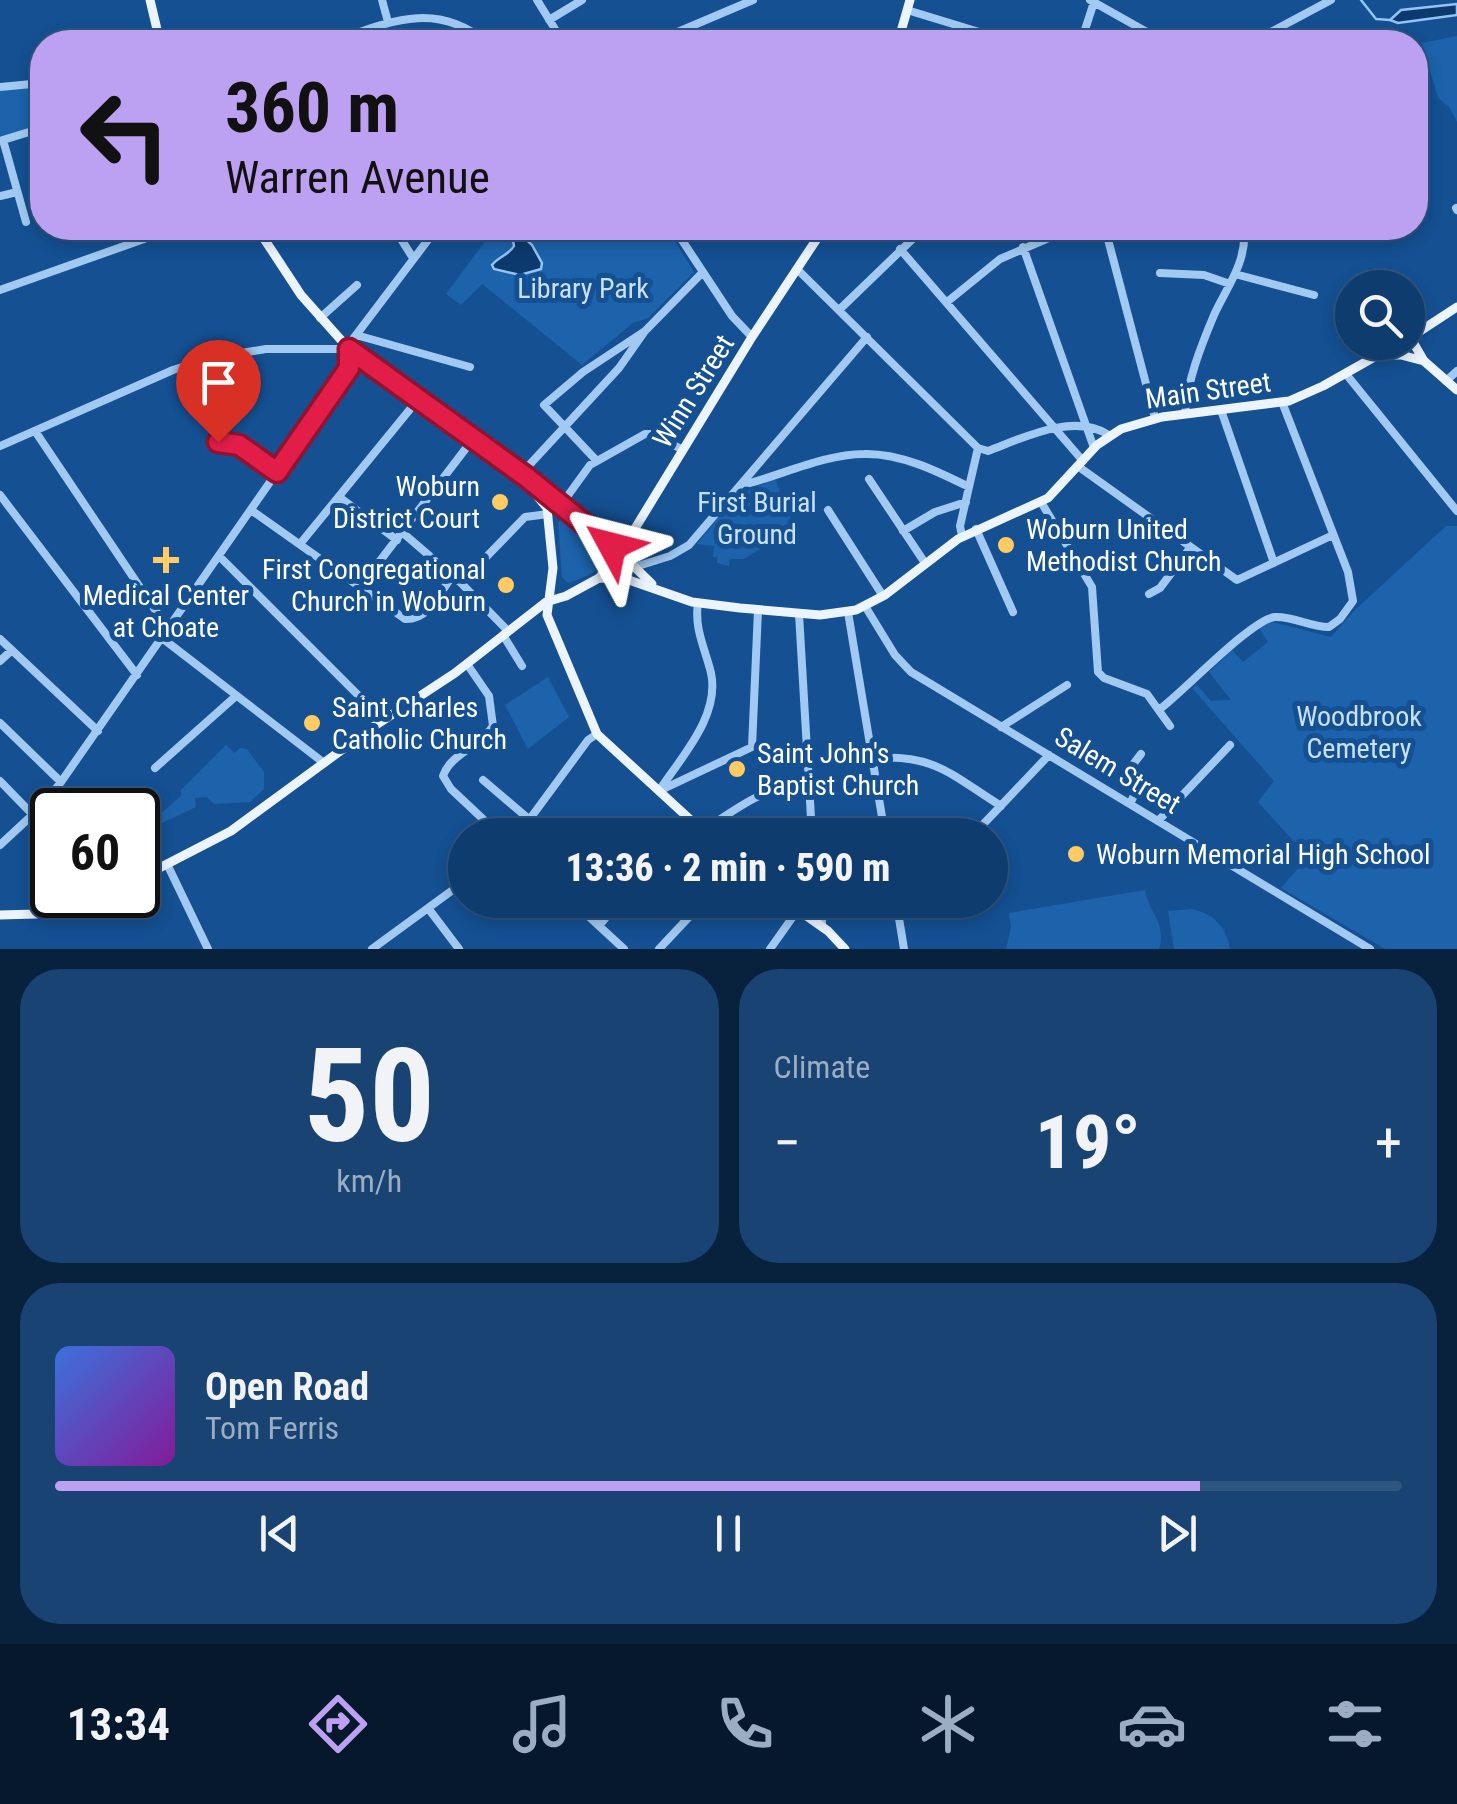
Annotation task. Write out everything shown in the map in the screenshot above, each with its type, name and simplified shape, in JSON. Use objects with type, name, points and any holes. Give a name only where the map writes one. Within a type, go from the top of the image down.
[{"type":"main road","points":[[150,0],[157,30]]},
{"type":"main road","points":[[902,30],[909,5]]},
{"type":"main road","points":[[266,240],[320,318],[349,349],[520,475],[539,496],[548,514],[553,568],[546,615],[598,734],[687,817]]},
{"type":"main road","name":"Winn Street","points":[[599,578],[620,553],[816,240]]},
{"type":"main road","name":"Main Street","points":[[1425,327],[1457,307]]},
{"type":"main road","name":"Main Street","points":[[599,578],[617,577],[653,586],[698,603],[799,614],[848,612],[883,596],[962,536],[1041,502],[1108,436],[1155,418],[1282,402],[1312,392],[1370,360]]},
{"type":"main road","points":[[1424,360],[1457,390]]},
{"type":"main road","name":"Main Street","points":[[520,475],[620,553],[653,586]]},
{"type":"main road","points":[[548,514],[572,516]]},
{"type":"main road","points":[[553,568],[562,586],[580,587]]},
{"type":"main road","points":[[160,869],[250,820],[383,720],[467,664],[546,602],[561,599],[599,578]]},
{"type":"main road","points":[[0,916],[30,915]]},
{"type":"main road","points":[[808,918],[845,949]]},
{"type":"street","points":[[382,0],[388,22]]},
{"type":"street","points":[[537,0],[555,30]]},
{"type":"street","points":[[549,20],[582,0]]},
{"type":"street","points":[[682,30],[753,0]]},
{"type":"street","points":[[1275,30],[1332,0]]},
{"type":"street","points":[[1084,30],[1092,1],[1142,30]]},
{"type":"street","points":[[909,5],[971,30]]},
{"type":"street","points":[[366,30],[420,13],[442,15],[472,30]]},
{"type":"street","points":[[0,87],[30,83]]},
{"type":"street","points":[[26,222],[2,141],[30,132]]},
{"type":"street","points":[[0,196],[18,192]]},
{"type":"street","points":[[0,290],[141,240]]},
{"type":"street","points":[[402,240],[414,258]]},
{"type":"street","points":[[57,788],[349,368],[349,349],[356,335],[428,240]]},
{"type":"street","points":[[681,240],[743,330],[752,337]]},
{"type":"street","points":[[839,310],[910,240]]},
{"type":"street","points":[[947,302],[990,266],[1041,240]]},
{"type":"street","points":[[1109,240],[1155,418]]},
{"type":"street","points":[[1185,414],[1203,344],[1236,274],[1244,240]]},
{"type":"street","points":[[1023,247],[1094,448]]},
{"type":"street","points":[[900,249],[1056,429],[1081,464],[1238,580],[1333,534]]},
{"type":"street","points":[[797,269],[978,448],[988,451],[1056,429],[1084,426],[1108,436]]},
{"type":"street","points":[[1160,272],[1204,275],[1230,284]]},
{"type":"street","points":[[520,475],[619,368],[645,331],[702,273]]},
{"type":"street","points":[[1236,274],[1314,295]]},
{"type":"street","points":[[320,318],[357,285]]},
{"type":"street","points":[[596,460],[544,405],[583,372],[645,331]]},
{"type":"street","points":[[356,335],[470,366]]},
{"type":"street","points":[[599,578],[670,556],[689,545],[867,337]]},
{"type":"street","points":[[0,446],[210,358],[266,349],[349,349]]},
{"type":"street","points":[[1446,381],[1457,372]]},
{"type":"street","points":[[1346,374],[1457,511]]},
{"type":"street","points":[[300,544],[420,398]]},
{"type":"street","points":[[1160,709],[1189,688],[1214,659],[1265,620],[1278,617],[1328,626],[1348,610],[1354,596],[1282,402]]},
{"type":"street","points":[[1221,410],[1274,563]]},
{"type":"street","points":[[34,431],[168,629]]},
{"type":"street","points":[[561,505],[596,460],[649,433],[683,450]]},
{"type":"street","points":[[360,588],[473,439]]},
{"type":"street","points":[[212,444],[239,445],[277,472]]},
{"type":"street","points":[[962,536],[960,526],[978,448]]},
{"type":"street","points":[[743,482],[850,455],[870,454],[916,464],[969,487]]},
{"type":"street","points":[[870,479],[925,563]]},
{"type":"street","points":[[0,494],[137,675]]},
{"type":"street","points":[[462,582],[525,518],[539,496]]},
{"type":"street","points":[[339,497],[462,582],[505,633],[522,666]]},
{"type":"street","points":[[903,531],[943,508],[966,502]]},
{"type":"street","points":[[1041,502],[1093,589],[1098,672],[1104,678],[1144,692],[1170,726]]},
{"type":"street","points":[[251,510],[400,616],[412,620],[429,610],[453,575]]},
{"type":"street","points":[[828,510],[883,596]]},
{"type":"street","points":[[525,518],[548,514]]},
{"type":"street","points":[[976,530],[1014,612]]},
{"type":"street","points":[[1149,594],[1160,588],[1190,548]]},
{"type":"street","points":[[219,556],[383,720]]},
{"type":"street","points":[[659,792],[707,714],[712,682],[698,632],[698,603]]},
{"type":"street","name":"Salem Street","points":[[866,606],[907,669],[1370,949]]},
{"type":"street","points":[[659,792],[753,746],[758,610]]},
{"type":"street","points":[[848,612],[882,818]]},
{"type":"street","points":[[799,614],[810,818]]},
{"type":"street","points":[[0,638],[98,731]]},
{"type":"street","points":[[162,638],[324,763]]},
{"type":"street","points":[[0,660],[12,650]]},
{"type":"street","points":[[467,664],[490,700],[494,726],[446,767],[443,778],[482,818]]},
{"type":"street","points":[[1001,726],[1067,685]]},
{"type":"street","points":[[155,768],[236,696]]},
{"type":"street","points":[[0,723],[62,782]]},
{"type":"street","points":[[531,818],[588,740],[598,734]]},
{"type":"street","points":[[1158,821],[1230,745]]},
{"type":"street","points":[[1130,804],[1136,790],[1128,771],[1141,754]]},
{"type":"street","points":[[989,818],[1049,755]]},
{"type":"street","points":[[872,758],[909,757],[927,761],[1001,806]]},
{"type":"street","points":[[483,780],[528,818]]},
{"type":"street","points":[[0,781],[30,812]]},
{"type":"street","points":[[728,818],[770,790],[808,782]]},
{"type":"street","points":[[0,845],[30,818]]},
{"type":"street","points":[[168,866],[208,949]]},
{"type":"street","points":[[372,949],[448,893]]},
{"type":"street","points":[[428,908],[459,949]]},
{"type":"street","points":[[590,918],[624,949]]},
{"type":"street","points":[[599,926],[605,918]]},
{"type":"street","points":[[659,949],[689,918]]},
{"type":"street","points":[[770,949],[793,918]]},
{"type":"street","points":[[822,918],[822,927]]},
{"type":"street","points":[[899,918],[904,949]]},
{"type":"green space","points":[[1457,36],[1457,122],[1449,107],[1438,98],[1428,64],[1428,42]]},
{"type":"green space","points":[[30,87],[30,127],[0,138],[0,90]]},
{"type":"green space","name":"Library Park","points":[[486,240],[674,240],[694,272],[648,318],[633,323],[582,365],[482,284],[461,305],[446,294]]},
{"type":"green space","name":"First Burial Ground","points":[[775,479],[795,528],[744,559],[730,559],[729,566],[717,563],[714,546],[697,544],[736,496]]},
{"type":"green space","points":[[562,518],[610,554],[598,569],[568,583],[562,577],[558,522]]},
{"type":"green space","name":"Woodbrook Cemetery","points":[[1446,526],[1457,526],[1457,949],[1385,949],[1281,888],[1308,857],[1258,802],[1274,781],[1192,688],[1196,684],[1211,701],[1231,700],[1209,672],[1232,650],[1243,662],[1268,642],[1259,629],[1269,621],[1331,637]]},
{"type":"green space","points":[[548,677],[569,717],[528,749],[505,705]]},
{"type":"green space","points":[[226,745],[234,753],[240,748],[247,749],[264,772],[264,789],[250,802],[214,804],[207,797],[195,798],[196,807],[160,824],[160,814],[181,796],[181,790]]},
{"type":"green space","points":[[1145,890],[1161,932],[1159,949],[1006,949],[1011,927],[1009,913]]},
{"type":"green space","points":[[1191,909],[1217,922],[1230,949],[1174,949],[1168,911]]},
{"type":"shaded area","points":[[1457,4],[1457,15],[1398,23],[1390,20],[1401,10]]},
{"type":"shaded area","points":[[513,240],[527,240],[542,263],[541,269],[520,275],[494,269],[492,265],[514,246]]},
{"type":"waterway","points":[[1361,0],[1376,19],[1390,20]]},
{"type":"place","name":"Woburn District Court","points":[[500,502]]},
{"type":"place","name":"Woburn United Methodist Church","points":[[1006,545]]},
{"type":"place","name":"Medical Center at Choate","points":[[166,560]]},
{"type":"place","name":"First Congregational Church in Woburn","points":[[506,585]]},
{"type":"place","name":"Saint Charles Catholic Church","points":[[312,723]]},
{"type":"place","name":"Saint John's Baptist Church","points":[[737,769]]},
{"type":"place","name":"Woburn Memorial High School","points":[[1076,854]]},
{"type":"route","points":[[218,442],[239,445],[277,472],[349,368],[349,349],[525,476],[612,546]]}]
